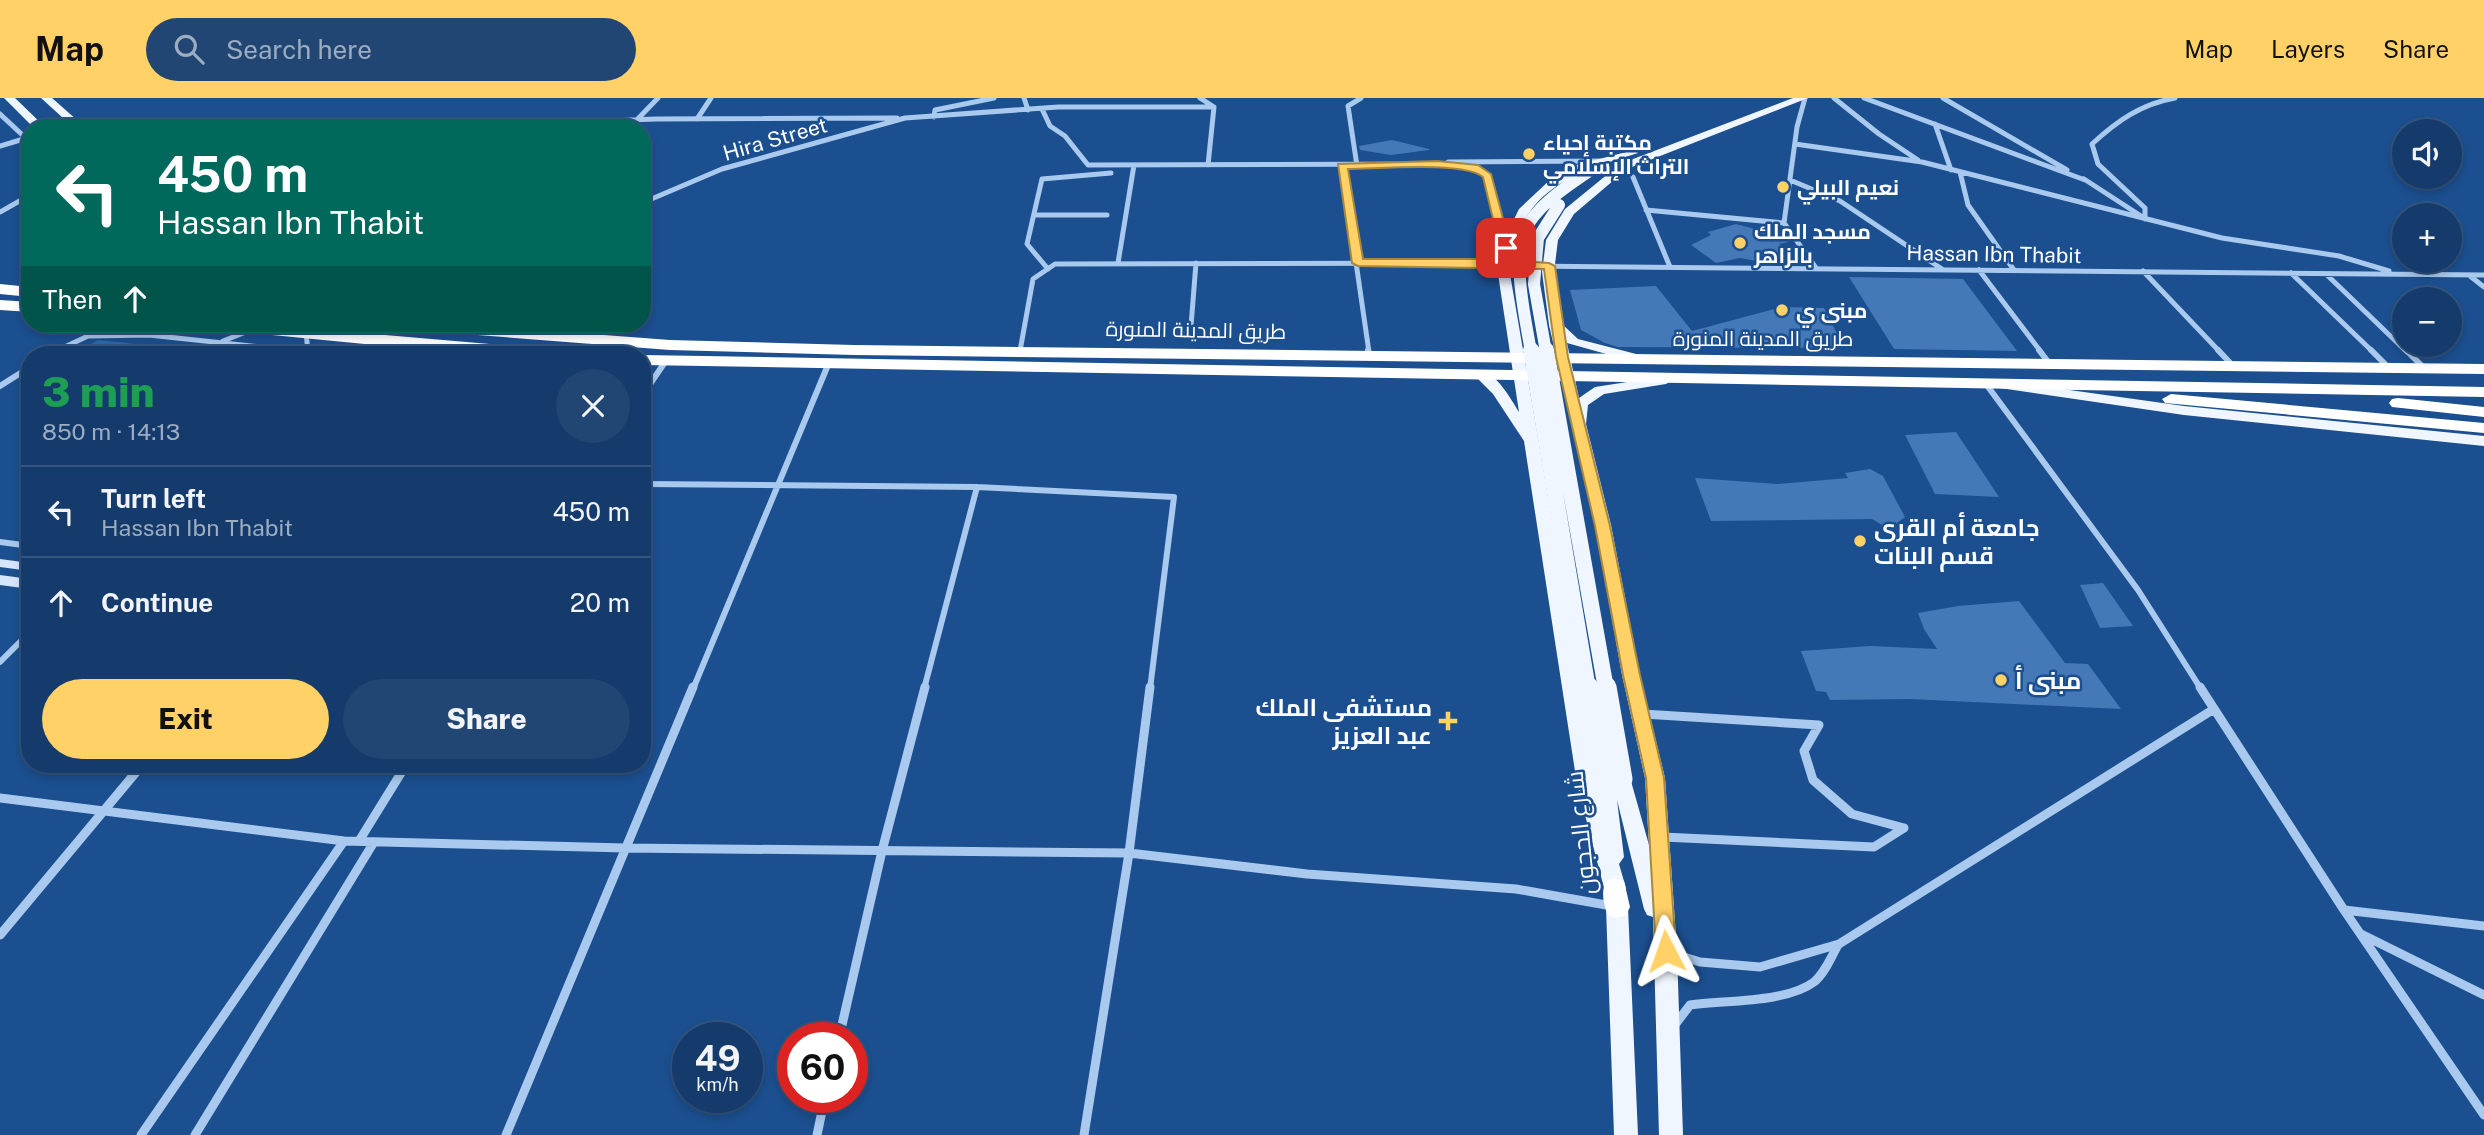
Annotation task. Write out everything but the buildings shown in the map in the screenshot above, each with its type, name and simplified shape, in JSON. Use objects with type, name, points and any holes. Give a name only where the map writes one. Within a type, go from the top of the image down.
[{"type":"highway","points":[[0,289],[21,293]]},
{"type":"highway","points":[[0,305],[21,298]]},
{"type":"highway","points":[[316,333],[440,346]]},
{"type":"highway","name":"طريق المدينة المنورة","points":[[533,333],[677,345],[1646,360],[2484,369]]},
{"type":"highway","name":"طريق المدينة المنورة","points":[[651,361],[2037,383]]},
{"type":"highway","name":"طريق المدينة المنورة","points":[[1993,362],[2038,370],[2484,382]]},
{"type":"highway","points":[[2037,383],[2058,378],[2144,382],[2484,412]]},
{"type":"highway","points":[[2037,383],[2484,392]]},
{"type":"highway","points":[[2037,383],[2068,390],[2484,428]]},
{"type":"main road","points":[[9,98],[32,119]]},
{"type":"main road","points":[[46,98],[70,119]]},
{"type":"main road","points":[[1616,897],[1587,784],[1504,266],[1506,248],[1523,212],[1557,178],[1599,168],[1634,151],[1774,98]]},
{"type":"main road","name":"شارع الحجون","points":[[1671,1135],[1666,951],[1613,780],[1534,284],[1538,238],[1556,208],[1599,168],[1628,172],[1804,98]]},
{"type":"main road","points":[[0,113],[21,108]]},
{"type":"main road","points":[[1628,172],[1569,212],[1552,240],[1549,266],[1562,357],[1603,526],[1639,713],[1655,778],[1666,951]]},
{"type":"main road","points":[[1556,326],[1573,342],[1608,353],[1646,360]]},
{"type":"main road","points":[[1480,374],[1499,391],[1533,446]]},
{"type":"main road","points":[[1580,436],[1581,403],[1600,390],[1683,377]]},
{"type":"main road","points":[[1994,384],[2071,397],[2484,441]]},
{"type":"main road","name":"شارع الحجون","points":[[1613,780],[1624,1130]]},
{"type":"street","points":[[635,119],[658,98]]},
{"type":"street","points":[[697,119],[711,98]]},
{"type":"street","points":[[934,117],[935,110],[994,98]]},
{"type":"street","points":[[1024,98],[1028,110]]},
{"type":"street","points":[[1200,98],[1214,107],[1208,165]]},
{"type":"street","points":[[1357,166],[1348,106],[1361,98]]},
{"type":"street","points":[[1804,98],[1784,223],[1816,268]]},
{"type":"street","points":[[1834,98],[1879,134],[1922,162]]},
{"type":"street","points":[[1864,98],[2085,180]]},
{"type":"street","points":[[1943,98],[2128,205],[2145,219]]},
{"type":"street","points":[[2145,219],[2145,208],[2098,164],[2092,144],[2119,119],[2144,104],[2175,98]]},
{"type":"street","name":"Hira Street","points":[[651,199],[722,169],[905,118],[1042,109],[1214,107]]},
{"type":"street","points":[[1042,109],[1051,126],[1065,136],[1088,165],[1437,164],[1478,168],[1488,176],[1506,248]]},
{"type":"street","points":[[0,113],[21,133]]},
{"type":"street","points":[[651,120],[905,118]]},
{"type":"street","points":[[1935,124],[1951,170]]},
{"type":"street","points":[[0,146],[21,142]]},
{"type":"street","points":[[1795,144],[1922,162],[2222,238],[2339,256],[2397,274]]},
{"type":"street","points":[[1437,164],[1455,161],[1599,168]]},
{"type":"street","points":[[1118,263],[1134,165]]},
{"type":"street","points":[[1342,166],[1358,263],[1369,355]]},
{"type":"street","points":[[1628,172],[1670,267]]},
{"type":"street","points":[[1960,172],[1968,205],[2014,270]]},
{"type":"street","points":[[1020,351],[1033,279],[1048,269],[1027,244],[1042,179],[1111,173]]},
{"type":"street","points":[[1790,180],[1840,201],[1943,270]]},
{"type":"street","points":[[0,212],[21,200]]},
{"type":"street","points":[[0,204],[15,204]]},
{"type":"street","points":[[1646,210],[1784,223]]},
{"type":"street","points":[[1034,215],[1107,215]]},
{"type":"street","name":"Hassan Ibn Thabit","points":[[1048,269],[1055,264],[1118,263],[1490,263],[1504,266],[2483,275]]},
{"type":"street","points":[[1191,326],[1196,263]]},
{"type":"street","points":[[1979,270],[2049,363]]},
{"type":"street","points":[[2143,271],[2233,366]]},
{"type":"street","points":[[2291,273],[2388,368]]},
{"type":"street","points":[[2325,273],[2424,368]]},
{"type":"street","points":[[2470,275],[2484,287]]},
{"type":"street","points":[[219,343],[244,333]]},
{"type":"street","points":[[64,346],[90,335],[131,339],[149,335],[249,346]]},
{"type":"street","points":[[651,382],[664,362]]},
{"type":"street","points":[[506,1135],[828,365]]},
{"type":"street","points":[[0,386],[21,373]]},
{"type":"street","points":[[1994,384],[2138,590],[2344,910],[2484,1115]]},
{"type":"street","points":[[651,484],[977,487],[1174,497],[1129,853],[1084,1135]]},
{"type":"street","points":[[843,1022],[882,851],[977,487]]},
{"type":"street","points":[[0,542],[21,545]]},
{"type":"street","points":[[0,563],[21,566]]},
{"type":"street","points":[[0,580],[21,583]]},
{"type":"street","points":[[0,662],[21,641]]},
{"type":"street","points":[[1666,951],[1700,962],[1760,967],[1839,944],[2214,709]]},
{"type":"street","points":[[1639,713],[1819,725],[1804,751],[1814,780],[1852,814],[1904,828],[1874,847],[1658,836]]},
{"type":"street","points":[[0,934],[135,773]]},
{"type":"street","points":[[359,841],[401,773]]},
{"type":"street","points":[[0,798],[344,841],[625,848],[1129,853],[1307,874],[1616,897]]},
{"type":"street","points":[[141,1135],[344,841]]},
{"type":"street","points":[[195,1135],[374,842]]},
{"type":"street","points":[[2344,910],[2484,926]]},
{"type":"street","points":[[2360,933],[2484,995]]},
{"type":"street","points":[[1668,1035],[1690,1005],[1713,1000],[1745,1001],[1786,993],[1814,983],[1839,944]]},
{"type":"street","points":[[817,1135],[822,1113]]},
{"type":"shaded area","points":[[98,340],[155,346],[88,346]]},
{"type":"place","name":"مكتبة إحياء التراث الإسلامي","points":[[1529,154]]},
{"type":"place","name":"نعيم البيلي","points":[[1783,187]]},
{"type":"place","name":"مسجد الملك بالزاهر","points":[[1740,243]]},
{"type":"place","name":"مبنى ي","points":[[1782,310]]},
{"type":"place","name":"جامعة أم القرى قسم البنات","points":[[1860,541]]},
{"type":"place","name":"مبنى أ","points":[[2001,680]]},
{"type":"place","name":"مستشفى الملك عبد العزيز","points":[[1448,721]]},
{"type":"route","points":[[1506,248],[1500,233],[1488,176],[1478,168],[1437,164],[1342,166],[1358,263],[1549,266],[1562,357],[1603,526],[1631,675],[1655,778],[1666,951]]}]
